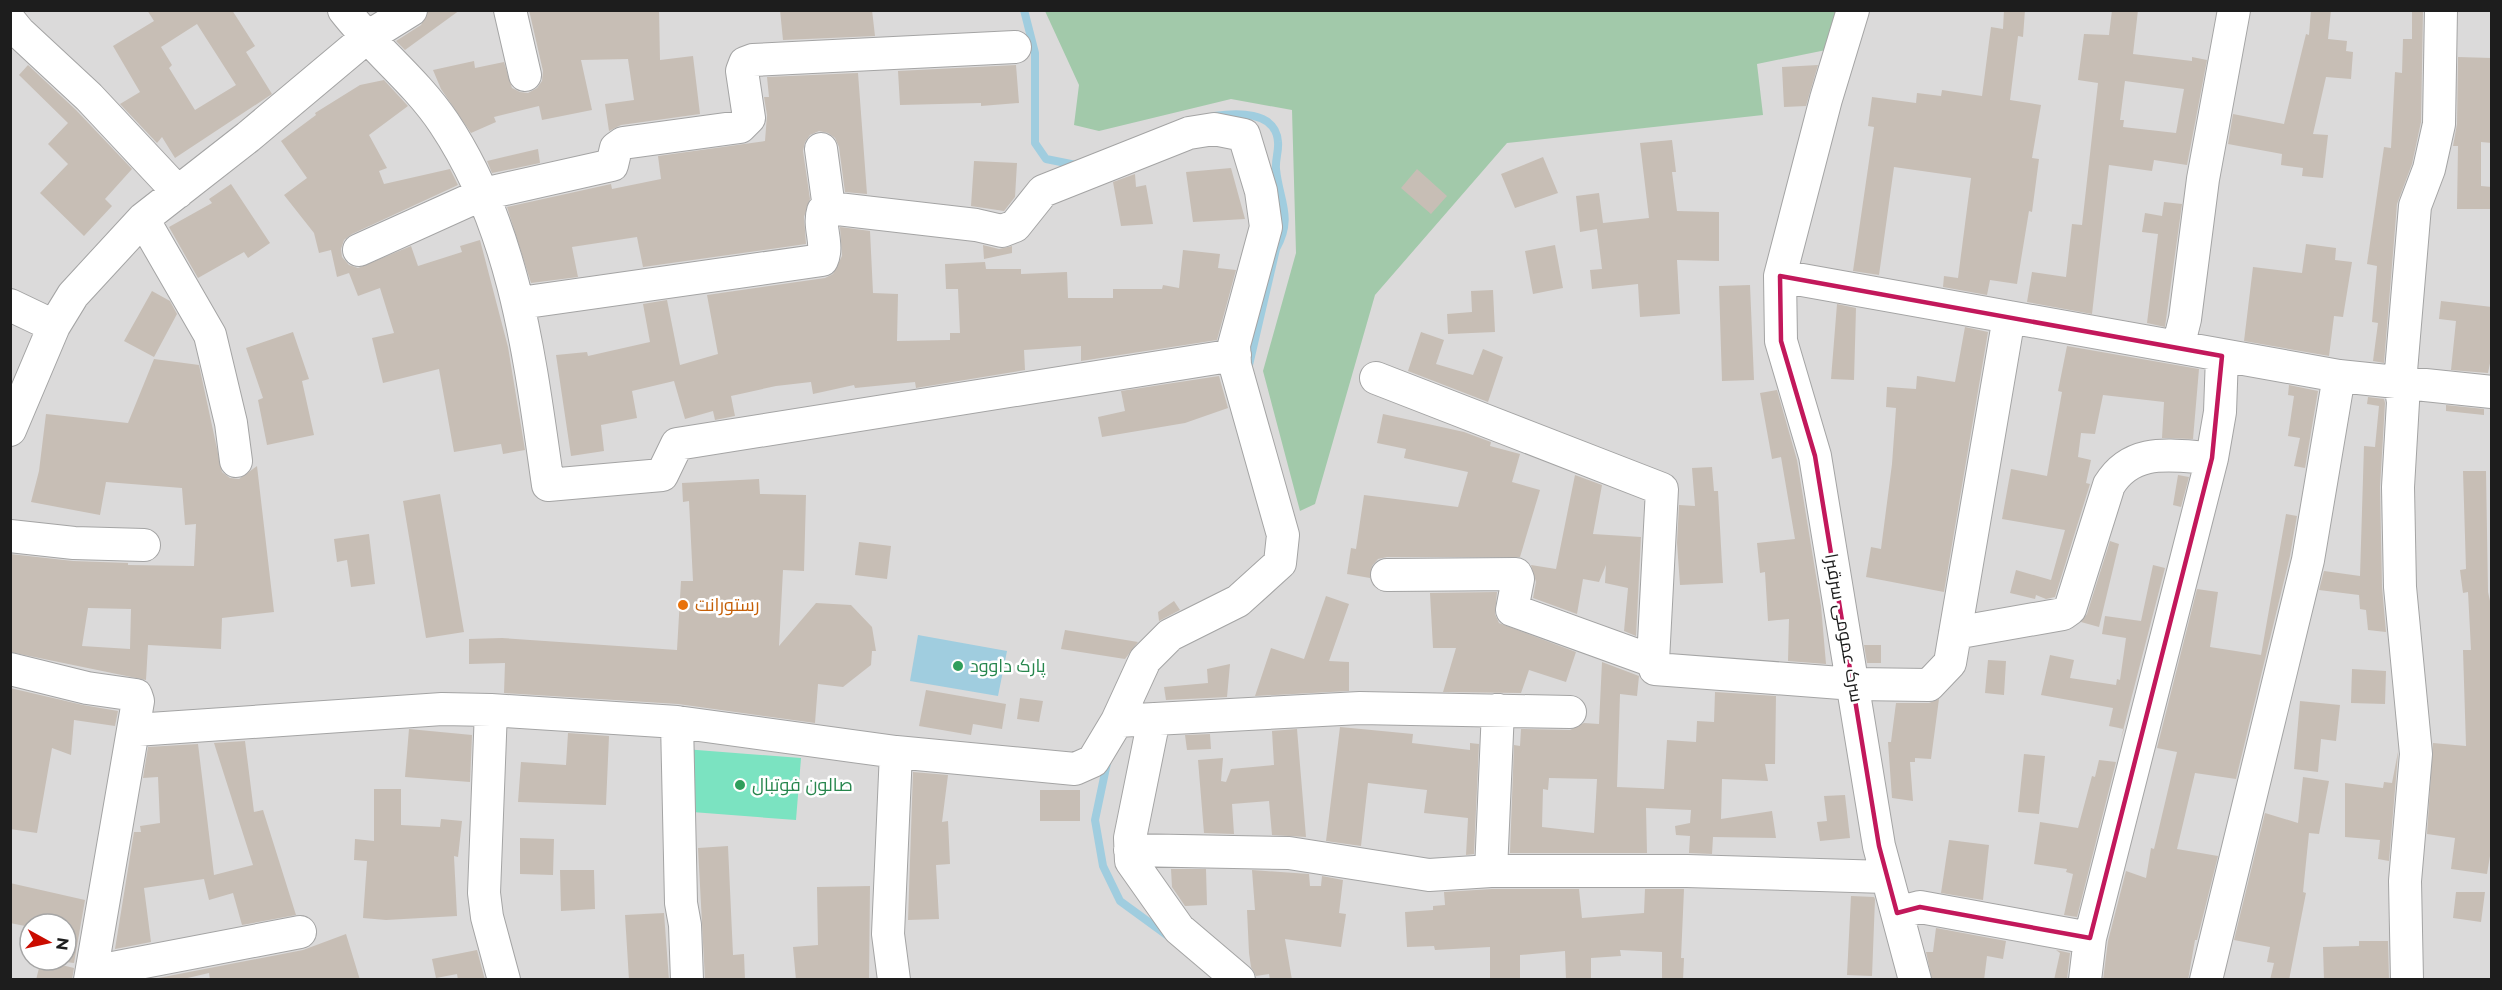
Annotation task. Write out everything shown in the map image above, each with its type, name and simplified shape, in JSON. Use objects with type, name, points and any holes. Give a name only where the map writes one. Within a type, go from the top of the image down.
[{"type":"street","points":[[344,10],[366,38],[406,76],[444,123],[483,194],[520,303],[548,484],[662,475],[677,444],[1235,355]]},
{"type":"street","points":[[10,430],[54,326],[73,295],[143,219],[366,38],[411,10]]},
{"type":"street","name":"سرک عمومی سرقبرا","points":[[1853,10],[1826,99],[1780,276],[1782,341],[1815,456],[1879,846],[1915,980]]},
{"type":"street","points":[[2178,347],[2185,319],[2203,179],[2234,10]]},
{"type":"street","points":[[2407,980],[2405,882],[2416,754],[2400,587],[2398,487],[2403,402],[2400,383],[2415,206],[2429,169],[2439,124],[2441,10]]},
{"type":"street","points":[[512,11],[525,75]]},
{"type":"street","points":[[10,21],[89,97],[178,192]]},
{"type":"street","points":[[359,250],[483,194],[612,165],[616,148],[623,144],[740,127],[749,118],[742,71],[745,63],[753,60],[1015,47]]},
{"type":"street","points":[[135,730],[442,709],[490,710],[677,722],[896,752],[1075,769],[1094,761],[1117,721],[1145,660],[1170,635],[1238,601],[1280,563],[1283,535],[1235,366],[1234,345],[1266,228],[1261,191],[1244,135],[1214,129],[1189,133],[1043,190],[1015,226],[1002,231],[976,225],[829,208],[823,212],[821,218],[825,254],[822,260],[520,303]]},
{"type":"street","points":[[821,149],[829,208]]},
{"type":"street","points":[[143,219],[210,335],[231,423],[236,461]]},
{"type":"street","points":[[1780,276],[2339,376],[2492,392]]},
{"type":"street","points":[[10,305],[54,326]]},
{"type":"street","points":[[1376,378],[1662,489],[1653,661],[1655,669],[1854,684],[1929,685],[1950,663],[2009,317]]},
{"type":"street","points":[[2085,980],[2091,938],[2212,458],[2220,412],[2222,356]]},
{"type":"street","points":[[2206,980],[2308,560],[2339,376]]},
{"type":"street","points":[[1955,633],[2063,614],[2070,609],[2109,485],[2116,473],[2141,457],[2212,458]]},
{"type":"street","points":[[10,536],[74,543],[144,545]]},
{"type":"street","points":[[1387,575],[1516,574],[1518,579],[1512,610],[1653,661]]},
{"type":"street","points":[[10,669],[87,688],[136,695],[138,701],[135,730],[91,976],[300,932]]},
{"type":"street","points":[[1117,721],[1360,708],[1570,712]]},
{"type":"street","points":[[490,710],[484,893],[504,980]]},
{"type":"street","points":[[1491,871],[1498,710]]},
{"type":"street","points":[[1154,719],[1130,850],[1131,861],[1179,929],[1239,980]]},
{"type":"street","points":[[677,722],[681,903],[685,925],[687,980]]},
{"type":"street","points":[[894,980],[888,934],[896,752]]},
{"type":"street","points":[[1130,850],[1289,853],[1429,875],[1491,871],[1687,871],[1886,877]]},
{"type":"street","points":[[1897,913],[1920,907],[2091,938]]},
{"type":"highlighted area","points":[[1780,276],[2222,356],[2212,458],[2090,938],[1920,907],[1897,913],[1879,846],[1815,456],[1781,341]]},
{"type":"shaded area","points":[[10,11],[2491,11],[2491,979],[11,979]]},
{"type":"green space","points":[[1045,11],[1836,11],[1826,50],[1757,64],[1763,115],[1507,143],[1375,295],[1315,504],[1300,511],[1263,371],[1296,253],[1292,110],[1231,99],[1099,131],[1074,125],[1079,85]]},
{"type":"green space","name":"صالون فوتبال","points":[[684,749],[801,758],[796,820],[679,811]]},
{"type":"water","name":"پارک داوود","points":[[918,635],[1007,651],[998,696],[910,681]]},
{"type":"building","points":[[147,10],[232,10],[255,46],[246,52],[272,94],[175,158],[162,137],[157,143],[120,104],[140,92],[113,46],[154,21]],"holes":[[[197,24],[236,85],[195,110],[169,68],[172,65],[161,47]]]},
{"type":"building","points":[[429,10],[460,10],[405,50],[396,41],[421,25]]},
{"type":"building","points":[[529,10],[659,10],[660,60],[693,56],[700,114],[621,125],[609,131],[605,104],[634,100],[628,59],[581,60],[592,110],[542,120],[539,106],[494,117],[496,122],[471,133],[441,89],[433,70],[474,61],[475,68],[504,62],[512,88],[528,93],[537,88],[542,81],[543,71]]},
{"type":"building","points":[[780,10],[872,10],[875,36],[783,40]]},
{"type":"building","points":[[2004,10],[2025,10],[2023,37],[2018,36],[2010,100],[2041,105],[2032,158],[2039,159],[2032,212],[2029,211],[2017,284],[1990,280],[1987,295],[1943,287],[1944,276],[1958,278],[1971,178],[1894,167],[1879,275],[1853,271],[1874,127],[1868,126],[1872,97],[1916,103],[1917,93],[1941,96],[1942,90],[1982,96],[1991,27],[2003,29]]},
{"type":"building","points":[[2112,10],[2138,10],[2133,54],[2192,61],[2192,57],[2207,60],[2187,165],[2154,160],[2152,171],[2109,165],[2092,314],[2027,302],[2032,272],[2066,277],[2072,224],[2082,225],[2098,83],[2078,80],[2084,34],[2109,35]],"holes":[[[2125,81],[2184,89],[2176,133],[2123,127],[2124,120],[2120,120]]]},
{"type":"building","points":[[2311,10],[2331,10],[2328,39],[2347,41],[2346,51],[2353,52],[2351,79],[2326,77],[2313,134],[2328,135],[2323,178],[2302,176],[2303,168],[2281,165],[2282,154],[2228,144],[2233,114],[2284,124],[2306,34],[2309,35]]},
{"type":"building","points":[[2412,10],[2423,10],[2421,122],[2412,164],[2397,204],[2384,363],[2373,361],[2378,323],[2372,322],[2377,266],[2367,264],[2384,147],[2391,148],[2395,72],[2402,73],[2403,39],[2412,39]]},
{"type":"building","points":[[2458,57],[2492,58],[2492,143],[2481,142],[2481,186],[2492,187],[2492,209],[2457,209],[2458,146],[2453,146],[2457,124]]},
{"type":"building","points":[[28,65],[76,110],[132,169],[105,199],[112,206],[84,236],[40,193],[68,164],[48,144],[68,123],[19,75]]},
{"type":"building","points":[[1016,65],[1019,103],[981,106],[981,103],[900,105],[898,71]]},
{"type":"building","points":[[1818,65],[1806,106],[1784,107],[1782,67]]},
{"type":"building","points":[[858,73],[867,194],[845,192],[839,147],[835,138],[819,131],[810,135],[803,151],[810,199],[804,217],[806,244],[643,267],[637,237],[572,247],[578,277],[531,283],[507,207],[611,184],[612,189],[661,179],[658,156],[765,141],[767,115],[764,97],[769,97],[767,77]]},
{"type":"building","points":[[384,80],[408,106],[369,135],[387,168],[379,171],[384,184],[450,169],[458,185],[352,234],[344,240],[341,249],[342,257],[349,265],[358,268],[411,246],[418,266],[462,252],[460,246],[480,240],[508,347],[525,450],[503,454],[501,444],[454,452],[439,369],[383,383],[372,338],[394,333],[380,288],[358,296],[349,273],[337,277],[331,250],[319,253],[314,233],[284,195],[307,178],[281,141],[316,115],[315,113],[360,85]]},
{"type":"building","points":[[1672,140],[1676,172],[1672,172],[1677,211],[1719,212],[1719,261],[1677,260],[1680,314],[1640,317],[1638,284],[1592,289],[1590,270],[1602,269],[1597,229],[1580,232],[1576,196],[1599,193],[1603,223],[1649,218],[1640,143]]},
{"type":"building","points":[[538,149],[540,163],[492,173],[487,161]]},
{"type":"building","points":[[1543,157],[1558,193],[1515,208],[1501,174]]},
{"type":"building","points":[[974,161],[1017,163],[1015,197],[1004,211],[971,206]]},
{"type":"building","points":[[1231,168],[1245,219],[1193,222],[1186,172]]},
{"type":"building","points":[[1417,169],[1447,196],[1431,214],[1401,188]]},
{"type":"building","points":[[1135,174],[1136,187],[1146,185],[1153,224],[1121,226],[1113,182]]},
{"type":"building","points":[[231,184],[270,243],[248,258],[244,252],[198,278],[169,227],[212,203],[209,199]]},
{"type":"building","points":[[2164,202],[2182,204],[2165,327],[2147,323],[2158,234],[2142,232],[2145,213],[2162,216]]},
{"type":"building","points":[[840,227],[870,231],[873,293],[898,294],[897,341],[950,340],[950,333],[960,333],[958,289],[946,289],[945,264],[985,262],[986,269],[1021,269],[1021,274],[1067,272],[1068,298],[1113,298],[1113,289],[1162,289],[1163,285],[1179,288],[1183,250],[1220,254],[1218,268],[1236,270],[1217,340],[1081,361],[1081,346],[1024,350],[1025,370],[916,388],[915,382],[855,388],[854,385],[813,394],[811,382],[776,386],[731,396],[735,416],[715,420],[713,411],[685,419],[674,381],[632,391],[637,418],[601,425],[604,451],[571,456],[556,355],[587,352],[588,356],[650,342],[643,304],[667,300],[680,365],[718,354],[707,295],[825,278],[833,274],[842,256]]},
{"type":"building","points":[[2306,244],[2336,248],[2335,260],[2352,262],[2343,317],[2334,316],[2329,356],[2244,341],[2253,267],[2302,273]]},
{"type":"building","points":[[983,245],[999,249],[1012,246],[1012,253],[984,259]]},
{"type":"building","points":[[1555,245],[1563,288],[1533,294],[1525,251]]},
{"type":"building","points":[[1750,285],[1754,380],[1722,381],[1719,286]]},
{"type":"building","points":[[1493,290],[1495,332],[1448,334],[1447,314],[1472,312],[1471,291]]},
{"type":"building","points":[[152,291],[170,301],[177,314],[154,357],[124,341]]},
{"type":"building","points":[[2441,301],[2492,307],[2492,353],[2488,373],[2451,370],[2456,321],[2439,319]]},
{"type":"building","points":[[1837,304],[1856,308],[1854,380],[1831,379]]},
{"type":"building","points":[[1965,327],[1988,332],[1944,592],[1866,577],[1871,547],[1881,549],[1892,464],[1896,408],[1886,407],[1887,387],[1916,389],[1917,376],[1955,382]]},
{"type":"building","points":[[293,332],[309,379],[302,381],[314,435],[267,445],[258,400],[263,398],[246,348]]},
{"type":"building","points":[[1421,332],[1444,340],[1436,364],[1473,375],[1483,349],[1503,357],[1488,402],[1408,371]]},
{"type":"building","points":[[2067,346],[2199,369],[2193,439],[2162,438],[2164,402],[2103,395],[2095,434],[2081,433],[2078,457],[2091,460],[2086,483],[2090,484],[2055,597],[2046,599],[2036,595],[2035,599],[2010,593],[2016,570],[2051,580],[2065,530],[2002,519],[2011,469],[2047,476],[2062,392],[2058,391]]},
{"type":"building","points":[[154,359],[199,365],[222,472],[230,478],[239,479],[257,466],[274,612],[222,618],[221,649],[148,645],[146,680],[10,652],[10,554],[73,561],[128,563],[128,565],[194,566],[196,524],[185,525],[182,488],[106,482],[100,515],[31,502],[39,471],[46,414],[128,423]],"holes":[[[88,608],[131,609],[130,649],[82,646]]]},
{"type":"building","points":[[1219,376],[1228,408],[1185,423],[1102,437],[1098,417],[1125,411],[1121,391]]},
{"type":"building","points":[[2289,385],[2318,391],[2305,468],[2294,466],[2300,438],[2288,436],[2294,396],[2288,395]]},
{"type":"building","points":[[1777,390],[1797,460],[1821,606],[1826,664],[1788,661],[1789,619],[1768,621],[1765,572],[1760,573],[1757,543],[1795,539],[1781,457],[1772,459],[1760,393]]},
{"type":"building","points":[[2368,397],[2384,399],[2385,403],[2380,487],[2382,587],[2386,632],[2368,630],[2366,610],[2360,609],[2359,595],[2319,590],[2324,571],[2360,576],[2364,446],[2375,447],[2379,406],[2367,404]]},
{"type":"building","points":[[2446,405],[2484,409],[2484,415],[2446,411]]},
{"type":"building","points":[[1383,414],[1464,432],[1491,442],[1490,446],[1520,454],[1512,482],[1540,490],[1520,557],[1387,557],[1378,559],[1372,566],[1370,578],[1347,574],[1351,548],[1356,549],[1364,495],[1458,507],[1468,472],[1404,458],[1406,449],[1377,443]]},
{"type":"building","points":[[1712,467],[1714,491],[1718,491],[1723,583],[1680,585],[1677,543],[1679,505],[1695,506],[1692,468]]},
{"type":"building","points":[[2463,471],[2486,471],[2488,592],[2492,610],[2492,844],[2487,874],[2451,869],[2455,838],[2427,834],[2433,743],[2466,746],[2463,650],[2471,650],[2468,592],[2463,593],[2460,570],[2466,569]]},
{"type":"building","points":[[1575,475],[1602,485],[1593,534],[1641,537],[1636,636],[1624,631],[1628,588],[1605,583],[1606,565],[1599,582],[1583,579],[1577,614],[1533,598],[1536,582],[1531,565],[1556,569]]},
{"type":"building","points":[[2178,475],[2189,477],[2181,507],[2173,505]]},
{"type":"building","points":[[759,479],[760,494],[806,495],[804,571],[783,570],[779,646],[816,603],[851,605],[872,627],[876,651],[872,651],[871,665],[843,687],[818,684],[815,723],[678,704],[504,693],[505,663],[469,664],[469,639],[502,638],[677,650],[681,581],[693,581],[689,501],[683,502],[682,483]]},
{"type":"building","points":[[440,494],[464,632],[426,638],[403,501]]},
{"type":"building","points":[[2286,514],[2297,516],[2290,556],[2236,779],[2195,773],[2177,849],[2218,856],[2197,940],[2195,940],[2188,980],[2103,980],[2108,941],[2126,871],[2146,878],[2151,848],[2154,849],[2177,752],[2157,748],[2197,589],[2218,592],[2210,647],[2261,655]]},
{"type":"building","points":[[369,534],[375,584],[351,587],[347,560],[337,562],[334,539]]},
{"type":"building","points":[[2110,541],[2119,544],[2099,627],[2081,622],[2087,614]]},
{"type":"building","points":[[859,542],[891,546],[887,579],[855,575]]},
{"type":"building","points":[[2153,565],[2165,568],[2123,729],[2109,726],[2113,708],[2041,695],[2050,655],[2074,660],[2070,678],[2116,685],[2117,679],[2120,680],[2126,638],[2102,634],[2105,616],[2141,621]]},
{"type":"building","points":[[1497,592],[1495,614],[1499,623],[1576,652],[1566,682],[1529,670],[1521,693],[1443,692],[1456,648],[1433,648],[1430,593]]},
{"type":"building","points":[[1326,596],[1349,604],[1329,661],[1349,662],[1349,691],[1255,696],[1271,648],[1304,659]]},
{"type":"building","points":[[1174,601],[1180,610],[1159,621],[1158,612]]},
{"type":"building","points":[[1065,630],[1138,642],[1125,659],[1061,649]]},
{"type":"building","points":[[1864,645],[1881,645],[1881,663],[1867,663]]},
{"type":"building","points":[[1988,660],[2006,661],[2004,695],[1985,693]]},
{"type":"building","points":[[1602,662],[1639,676],[1637,696],[1620,694],[1617,787],[1664,789],[1667,740],[1696,742],[1697,721],[1714,722],[1715,692],[1776,696],[1775,764],[1765,764],[1768,781],[1722,779],[1721,819],[1772,811],[1776,838],[1713,837],[1712,854],[1689,853],[1690,836],[1676,835],[1675,826],[1690,823],[1691,810],[1646,808],[1647,853],[1510,853],[1514,745],[1520,746],[1521,729],[1570,730],[1584,723],[1599,724]],"holes":[[[1549,778],[1597,779],[1594,833],[1542,827],[1543,789],[1548,790]]]},
{"type":"building","points":[[1230,664],[1227,697],[1166,700],[1164,687],[1208,683],[1207,669]]},
{"type":"building","points":[[2352,669],[2386,671],[2385,704],[2351,703]]},
{"type":"building","points":[[10,688],[118,711],[115,726],[74,720],[71,755],[52,748],[37,833],[10,829]]},
{"type":"building","points":[[926,690],[1006,704],[1002,729],[973,724],[971,735],[919,726]]},
{"type":"building","points":[[1020,698],[1043,701],[1039,722],[1017,719]]},
{"type":"building","points":[[1939,699],[1931,759],[1915,758],[1915,762],[1910,762],[1913,801],[1892,798],[1888,742],[1891,742],[1896,703],[1929,703]]},
{"type":"building","points":[[2300,701],[2340,705],[2336,741],[2321,739],[2318,772],[2294,769]]},
{"type":"building","points":[[1340,727],[1413,734],[1412,743],[1470,750],[1470,743],[1479,744],[1474,854],[1466,855],[1468,818],[1424,813],[1427,790],[1368,783],[1361,846],[1326,841]]},
{"type":"building","points":[[409,729],[472,735],[470,782],[405,777]]},
{"type":"building","points":[[1297,729],[1306,837],[1272,835],[1269,801],[1232,804],[1234,834],[1204,833],[1198,760],[1223,758],[1221,781],[1226,782],[1231,769],[1274,765],[1272,731]]},
{"type":"building","points":[[568,733],[609,736],[606,805],[518,802],[521,762],[566,765]]},
{"type":"building","points":[[1210,734],[1211,749],[1187,750],[1185,735]]},
{"type":"building","points":[[245,741],[254,812],[263,810],[296,915],[242,925],[233,893],[209,900],[204,879],[144,888],[151,942],[115,949],[134,832],[141,832],[140,826],[160,823],[158,777],[143,778],[148,747],[198,744],[214,875],[253,865],[214,743]]},
{"type":"building","points":[[2398,752],[2389,861],[2378,859],[2380,840],[2345,837],[2345,783],[2383,788],[2384,782],[2392,783]]},
{"type":"building","points":[[2024,754],[2045,756],[2039,814],[2018,812]]},
{"type":"building","points":[[2099,760],[2116,762],[2077,917],[2064,915],[2073,874],[2066,872],[2067,869],[2034,864],[2040,822],[2078,828],[2092,776],[2095,777]]},
{"type":"building","points":[[913,772],[948,775],[942,822],[948,821],[950,864],[936,865],[939,919],[908,920]]},
{"type":"building","points":[[2303,777],[2329,781],[2319,834],[2309,833],[2303,892],[2306,893],[2289,980],[2270,980],[2274,963],[2267,962],[2270,947],[2234,940],[2265,813],[2298,823]]},
{"type":"building","points":[[374,789],[401,789],[401,825],[440,827],[441,819],[462,821],[458,857],[454,856],[457,916],[386,920],[363,918],[367,861],[354,860],[355,839],[374,841]]},
{"type":"building","points":[[1040,790],[1080,790],[1080,821],[1040,821]]},
{"type":"building","points":[[1845,795],[1850,838],[1820,841],[1817,822],[1827,821],[1824,796]]},
{"type":"building","points":[[520,838],[554,839],[553,875],[520,874]]},
{"type":"building","points":[[1949,840],[1989,845],[1983,900],[1941,893]]},
{"type":"building","points":[[728,846],[733,955],[744,954],[745,980],[705,980],[698,848]]},
{"type":"building","points":[[1171,869],[1206,869],[1207,905],[1185,906],[1172,887]]},
{"type":"building","points":[[560,870],[594,870],[595,909],[561,911]]},
{"type":"building","points":[[1252,870],[1309,874],[1310,886],[1321,886],[1322,876],[1343,880],[1339,913],[1346,914],[1341,947],[1285,939],[1292,980],[1270,980],[1269,974],[1256,976],[1251,967],[1249,953],[1247,910],[1255,910]]},
{"type":"building","points":[[10,883],[85,900],[78,940],[78,912],[18,912],[18,925],[10,923]]},
{"type":"building","points":[[870,886],[869,980],[796,980],[793,947],[818,945],[817,887]]},
{"type":"building","points":[[1492,889],[1579,889],[1582,918],[1644,913],[1645,889],[1684,889],[1681,958],[1684,958],[1683,980],[1662,980],[1662,952],[1620,950],[1621,956],[1591,958],[1591,980],[1566,980],[1565,951],[1520,955],[1520,980],[1490,980],[1490,947],[1435,950],[1434,946],[1407,947],[1405,912],[1433,910],[1433,906],[1445,905],[1444,892]]},
{"type":"building","points":[[2456,892],[2485,892],[2481,922],[2453,918]]},
{"type":"building","points":[[1851,896],[1874,897],[1875,899],[1872,976],[1847,975]]},
{"type":"building","points":[[664,913],[669,980],[629,980],[625,915]]},
{"type":"building","points":[[1936,928],[2006,941],[2003,959],[1987,956],[1984,980],[1932,980],[1926,952],[1933,952]]},
{"type":"building","points":[[346,934],[360,980],[210,980],[209,973],[179,980],[148,980],[303,950]]},
{"type":"building","points":[[2359,941],[2388,941],[2389,980],[2324,980],[2323,947],[2359,946]]},
{"type":"building","points":[[477,950],[485,980],[458,980],[457,974],[436,978],[432,959]]},
{"type":"building","points":[[2056,950],[2070,953],[2067,980],[2054,980],[2060,953]]},
{"type":"building","points":[[38,972],[73,972],[72,980],[36,980]]},
{"type":"waterway","points":[[1024,10],[1035,53],[1035,143],[1046,159],[1076,165]]},
{"type":"waterway","points":[[1214,116],[1243,114],[1262,119],[1276,132],[1278,142],[1276,169],[1284,209],[1284,228],[1276,249],[1249,365]]},
{"type":"waterway","points":[[1107,763],[1095,820],[1103,866],[1120,901],[1168,936]]},
{"type":"place","name":"رستورانت","points":[[683,605]]},
{"type":"place","name":"پارک داوود","points":[[958,666]]},
{"type":"place","name":"صالون فوتبال","points":[[740,785]]}]
